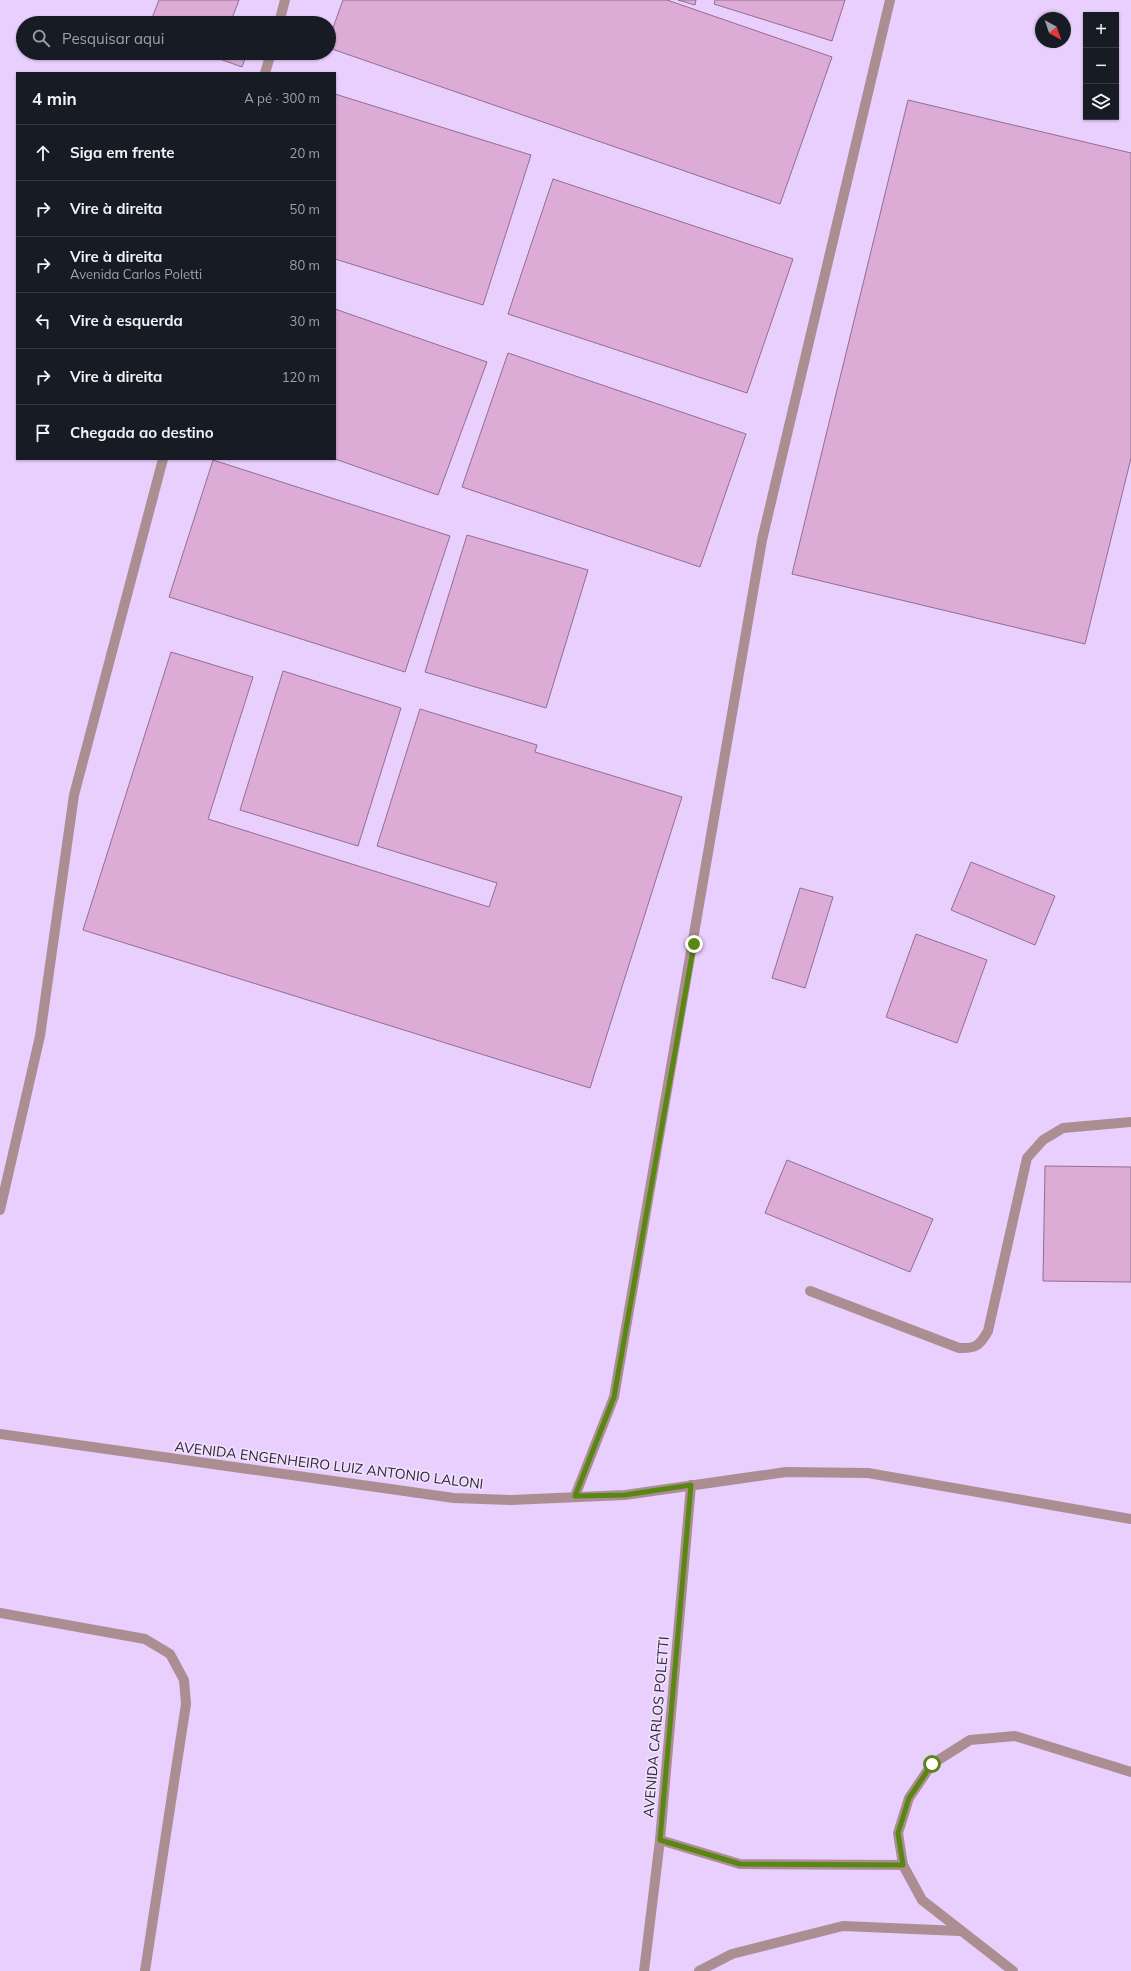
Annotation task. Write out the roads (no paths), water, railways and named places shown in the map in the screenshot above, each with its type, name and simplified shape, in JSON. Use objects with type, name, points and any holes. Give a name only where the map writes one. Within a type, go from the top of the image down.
[{"type":"street","points":[[281,16],[285,0]]},
{"type":"street","points":[[575,1496],[614,1397],[762,540],[890,0]]},
{"type":"street","points":[[266,72],[269,60]]},
{"type":"street","points":[[0,1210],[40,1036],[74,794],[163,460]]},
{"type":"street","points":[[810,1291],[959,1348],[971,1348],[981,1342],[988,1331],[1027,1158],[1043,1140],[1064,1128],[1131,1122]]},
{"type":"street","name":"AVENIDA ENGENHEIRO LUIZ ANTONIO LALONI","points":[[0,1434],[454,1498],[511,1500],[625,1495],[786,1472],[868,1474],[1131,1518]]},
{"type":"street","name":"AVENIDA CARLOS POLETTI","points":[[644,1971],[660,1840],[691,1485]]},
{"type":"street","points":[[0,1613],[145,1639],[170,1654],[184,1680],[186,1704],[145,1971]]},
{"type":"street","points":[[1013,1971],[922,1900],[903,1865],[898,1833],[909,1798],[932,1764],[970,1740],[1015,1736],[1131,1772]]},
{"type":"street","points":[[660,1840],[740,1864],[903,1865]]},
{"type":"street","points":[[699,1971],[732,1954],[843,1926],[960,1931]]}]
